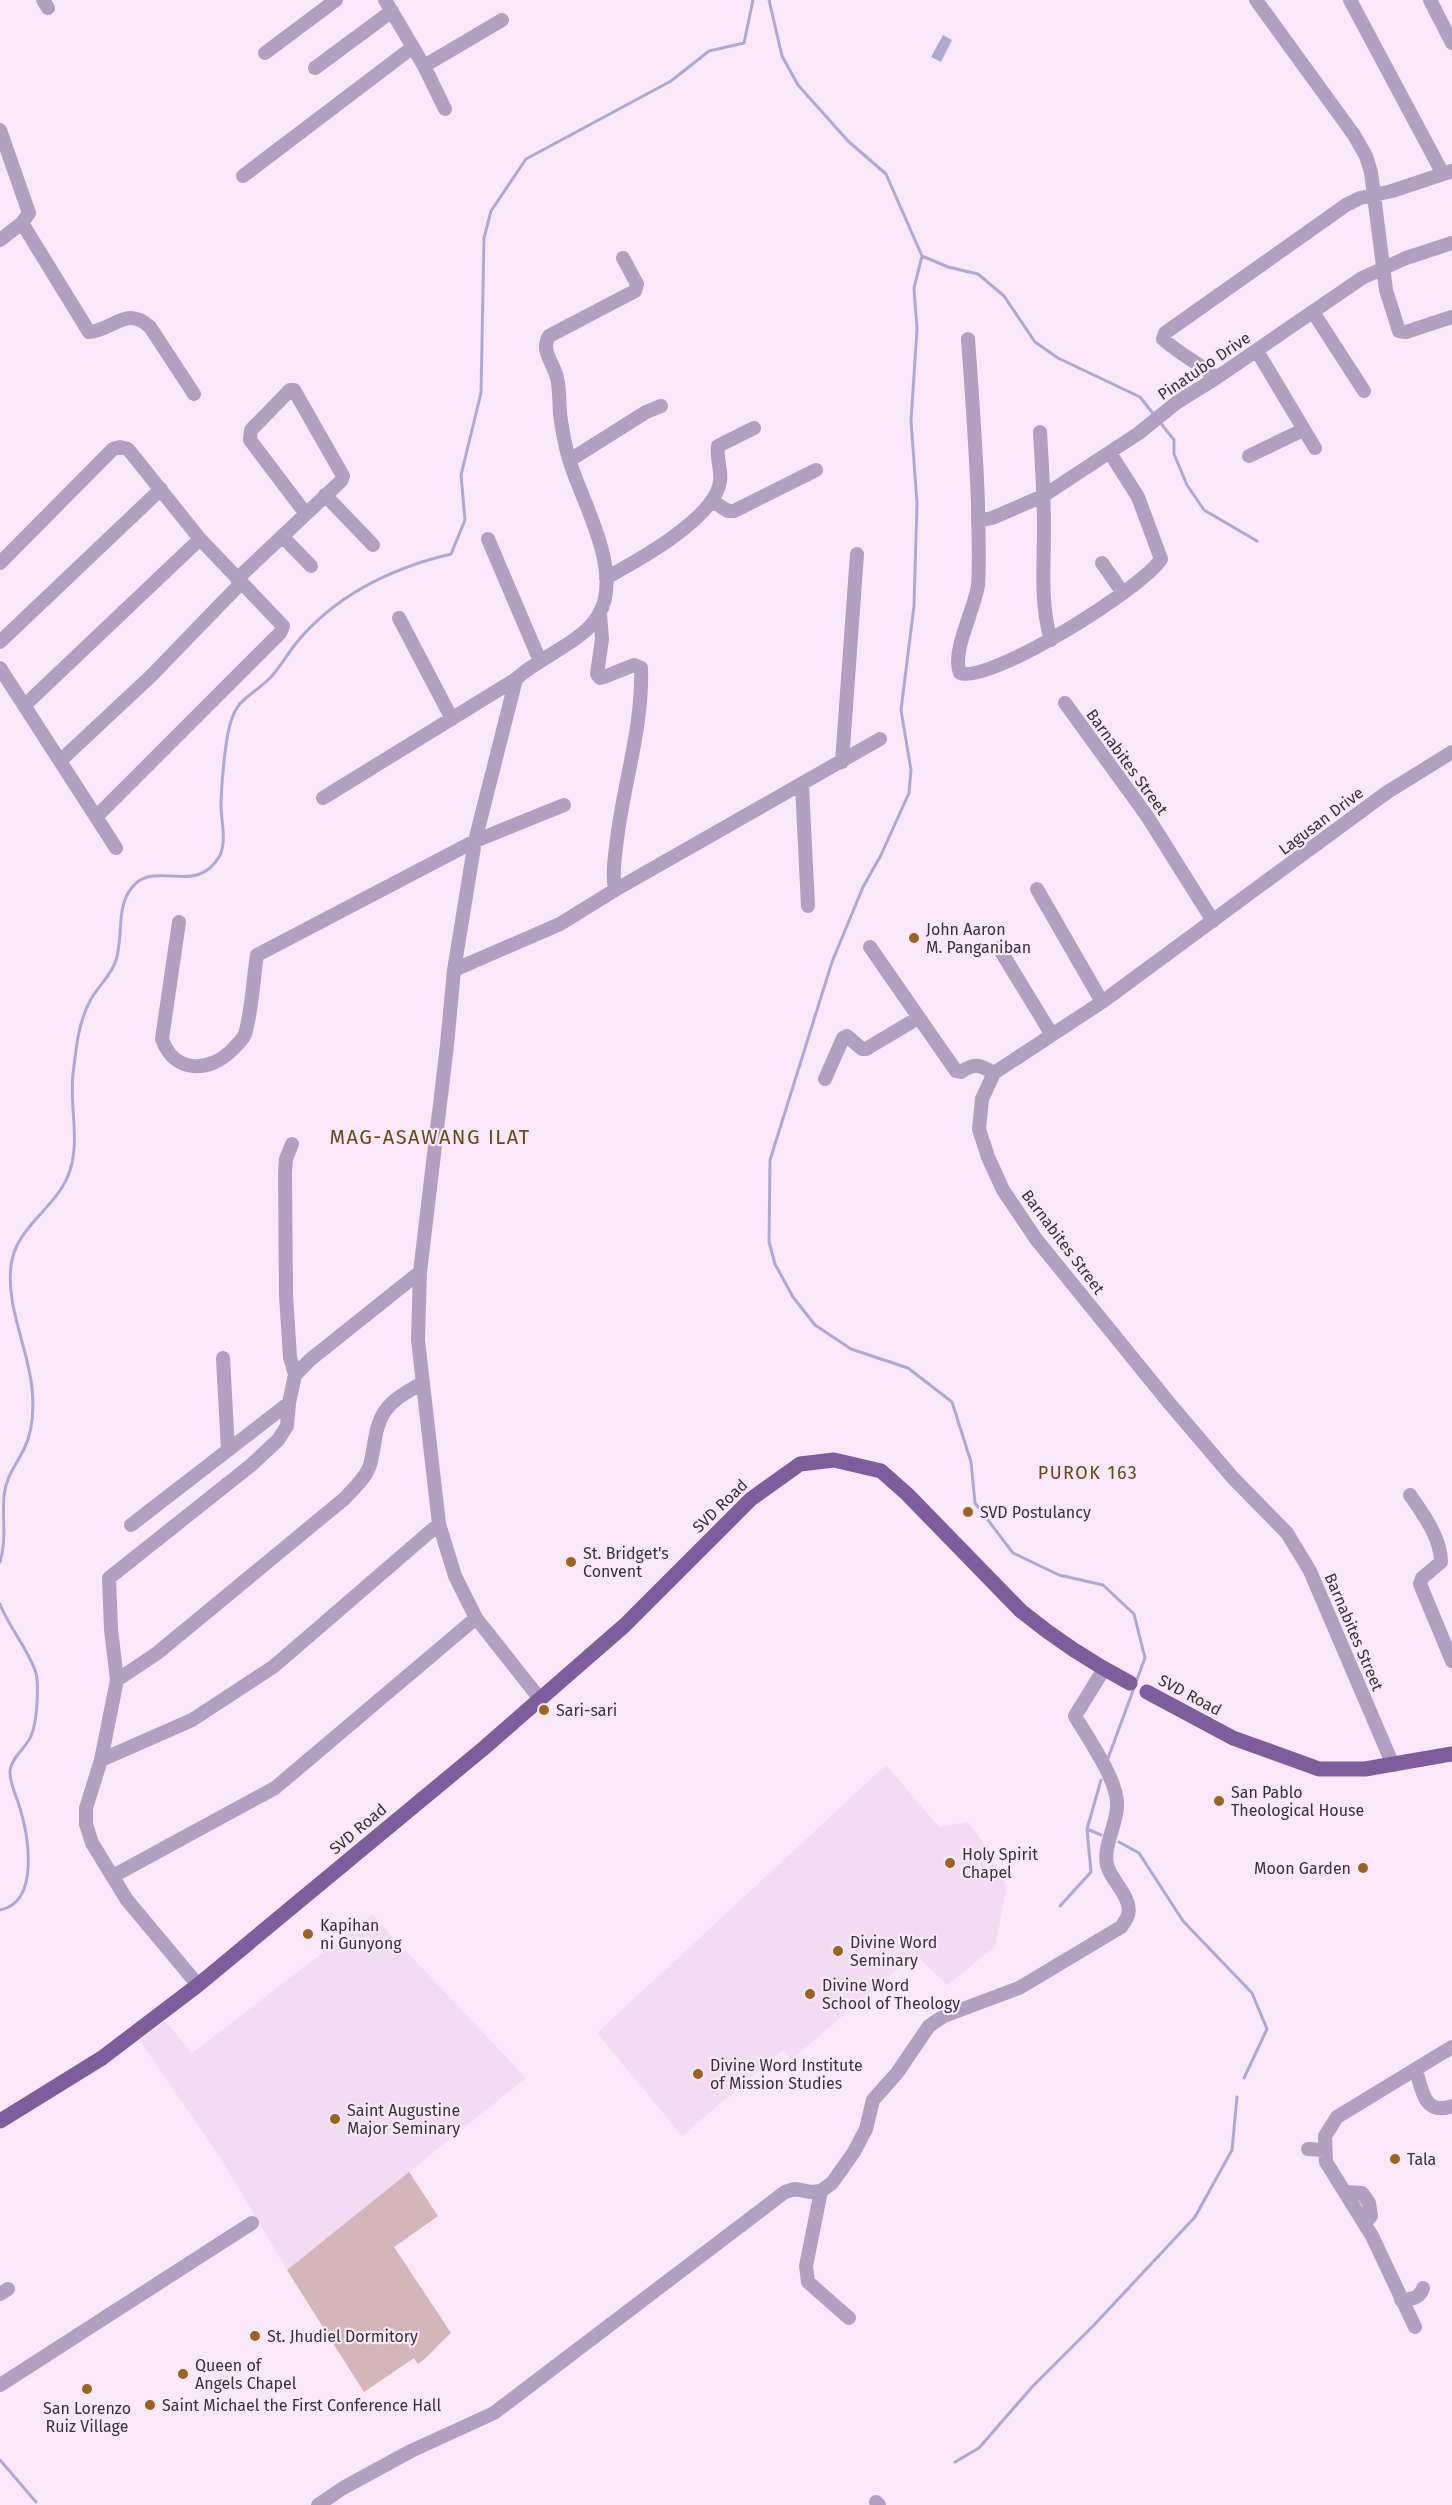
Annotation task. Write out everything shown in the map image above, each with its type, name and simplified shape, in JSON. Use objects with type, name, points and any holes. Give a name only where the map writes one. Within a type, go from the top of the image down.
[{"type":"main road","name":"SVD Road","points":[[0,2121],[102,2058],[198,1985],[625,1626],[751,1499],[800,1464],[834,1460],[881,1471],[908,1494],[1021,1611],[1039,1626],[1104,1669],[1130,1683]]},
{"type":"main road","name":"SVD Road","points":[[1147,1692],[1233,1738],[1319,1769],[1351,1770],[1452,1754]]},
{"type":"street","points":[[265,53],[336,0]]},
{"type":"street","points":[[1256,0],[1366,156],[1371,172],[1386,291],[1399,331],[1406,332],[1452,316]]},
{"type":"street","points":[[1216,378],[1203,366],[1174,349],[1163,339],[1165,333],[1346,205],[1360,198],[1447,173],[1350,0]]},
{"type":"street","points":[[1430,0],[1452,43]]},
{"type":"street","points":[[315,68],[389,6],[424,66],[445,109]]},
{"type":"street","points":[[424,66],[502,20]]},
{"type":"street","points":[[243,176],[413,47]]},
{"type":"street","points":[[0,130],[29,208],[28,217],[0,240]]},
{"type":"street","points":[[22,223],[89,332],[122,319],[132,317],[141,319],[150,327],[194,394]]},
{"type":"street","name":"Pinatubo Drive","points":[[978,521],[992,518],[1043,496],[1139,434],[1176,403],[1257,351],[1362,278],[1383,267],[1452,243]]},
{"type":"street","points":[[615,890],[613,876],[620,810],[634,750],[641,668],[634,665],[604,677],[600,678],[597,675],[602,639],[600,613],[606,578],[602,549],[570,460],[560,416],[557,377],[545,342],[549,336],[635,291],[637,284],[623,258]]},
{"type":"street","points":[[1313,312],[1364,392]]},
{"type":"street","points":[[968,339],[976,439],[977,591],[960,651],[958,669],[960,673],[968,675],[986,669],[1051,640],[1137,584],[1161,559],[1138,497],[1110,453]]},
{"type":"street","points":[[1257,351],[1315,448]]},
{"type":"street","points":[[60,761],[151,676],[282,536],[341,481],[343,476],[340,469],[294,390],[286,391],[249,435],[250,440],[306,513]]},
{"type":"street","points":[[570,460],[646,412],[661,406]]},
{"type":"street","points":[[606,578],[662,545],[697,517],[712,501],[720,483],[718,446],[754,428]]},
{"type":"street","points":[[1249,456],[1303,429]]},
{"type":"street","points":[[1040,432],[1043,496],[1043,596],[1045,621],[1051,640]]},
{"type":"street","points":[[0,562],[113,449],[120,447],[128,449],[200,539],[283,626],[280,633],[96,817]]},
{"type":"street","points":[[712,501],[728,511],[734,511],[816,470]]},
{"type":"street","points":[[0,642],[161,489]]},
{"type":"street","points":[[326,495],[373,545]]},
{"type":"street","points":[[282,536],[311,566]]},
{"type":"street","points":[[488,538],[540,661]]},
{"type":"street","points":[[25,705],[200,539]]},
{"type":"street","points":[[842,762],[857,554]]},
{"type":"street","points":[[1102,563],[1123,593]]},
{"type":"street","points":[[323,798],[516,679],[586,630],[600,613]]},
{"type":"street","points":[[399,618],[452,719]]},
{"type":"street","points":[[0,668],[116,848]]},
{"type":"street","points":[[516,679],[475,841],[453,970],[447,1045],[420,1272],[418,1340],[440,1524],[454,1576],[476,1618],[540,1699]]},
{"type":"street","name":"Barnabites Street","points":[[1065,703],[1147,816],[1213,921]]},
{"type":"street","points":[[453,970],[560,924],[615,890],[880,739]]},
{"type":"street","name":"Lagusan Drive","points":[[1213,921],[1386,793],[1452,752]]},
{"type":"street","points":[[802,785],[808,906]]},
{"type":"street","points":[[179,922],[162,1039],[165,1050],[190,1067],[209,1064],[228,1053],[244,1037],[257,955],[475,841],[564,804]]},
{"type":"street","points":[[1037,890],[1102,1002]]},
{"type":"street","points":[[870,947],[956,1071],[961,1072],[973,1064],[979,1064],[994,1073],[1102,1002],[1213,921]]},
{"type":"street","points":[[999,948],[1052,1035]]},
{"type":"street","points":[[825,1079],[843,1038],[848,1036],[862,1049],[866,1049],[918,1018]]},
{"type":"street","name":"Barnabites Street","points":[[994,1073],[982,1099],[979,1129],[988,1157],[1004,1190],[1036,1239],[1170,1404],[1233,1479],[1287,1533],[1310,1571],[1393,1765]]},
{"type":"street","points":[[198,1985],[127,1900],[92,1842],[86,1824],[86,1808],[101,1760],[117,1680],[111,1629],[109,1578],[250,1466],[278,1440],[287,1426],[295,1375],[290,1357],[286,1273],[285,1172],[286,1159],[292,1144]]},
{"type":"street","points":[[295,1375],[311,1359],[420,1272]]},
{"type":"street","points":[[222,1358],[228,1450]]},
{"type":"street","points":[[117,1680],[156,1654],[344,1499],[369,1468],[376,1431],[384,1412],[395,1400],[422,1383]]},
{"type":"street","points":[[131,1525],[289,1403]]},
{"type":"street","points":[[1410,1495],[1432,1531],[1441,1555],[1441,1562],[1422,1578],[1420,1584],[1452,1661]]},
{"type":"street","points":[[101,1760],[192,1720],[273,1667],[440,1524]]},
{"type":"street","points":[[113,1876],[275,1788],[476,1618]]},
{"type":"street","points":[[318,2505],[343,2488],[411,2451],[494,2413],[785,2192],[795,2189],[821,2191],[832,2183],[854,2152],[866,2128],[873,2100],[897,2073],[929,2026],[944,2016],[1019,1988],[1121,1927],[1129,1915],[1127,1904],[1107,1868],[1106,1856],[1117,1806],[1115,1793],[1110,1778],[1075,1716],[1104,1669]]},
{"type":"street","name":"SVD Road","points":[[1130,1683],[1147,1692]]},
{"type":"street","points":[[1415,2328],[1365,2223],[1326,2162],[1325,2136],[1337,2117],[1452,2047]]},
{"type":"street","points":[[1416,2070],[1424,2098],[1433,2107],[1443,2109],[1452,2106]]},
{"type":"street","points":[[1308,2149],[1325,2150]]},
{"type":"street","points":[[821,2191],[806,2266],[808,2282],[849,2318]]},
{"type":"street","points":[[0,2385],[252,2223]]},
{"type":"street","points":[[1401,2300],[1413,2300],[1423,2288]]},
{"type":"shaded area","name":"Divine Word Seminary","points":[[886,1765],[939,1827],[968,1822],[982,1841],[1007,1885],[995,1947],[947,1985],[915,1954],[791,2060],[783,2050],[682,2136],[597,2033]]},
{"type":"shaded area","name":"Saint Augustine Major Seminary","points":[[372,1915],[526,2078],[287,2270],[222,2160],[140,2041],[165,2021],[192,2053]]},
{"type":"shaded area","points":[[409,2172],[438,2216],[394,2247],[451,2333],[418,2364],[414,2358],[364,2392],[287,2270]]},
{"type":"water","points":[[943,35],[952,40],[941,62],[931,57]]},
{"type":"waterway","points":[[0,1562],[3,1545],[5,1489],[27,1442],[33,1411],[30,1373],[14,1312],[10,1281],[11,1266],[19,1241],[61,1189],[71,1166],[74,1153],[72,1087],[78,1037],[90,1001],[116,960],[122,909],[128,893],[137,882],[148,877],[197,875],[209,869],[219,857],[223,844],[221,801],[224,758],[234,712],[244,700],[271,677],[313,625],[330,610],[367,585],[408,567],[451,554],[465,520],[461,475],[481,393],[484,238],[491,211],[526,159],[671,81],[709,51],[744,43],[753,0]]},
{"type":"waterway","points":[[769,0],[782,56],[798,85],[848,141],[886,174],[922,256],[914,288],[917,329],[911,421],[917,503],[914,606],[901,710],[911,770],[909,793],[881,855],[863,887],[832,962],[770,1160],[769,1242],[775,1264],[793,1297],[815,1325],[851,1349],[908,1368],[952,1402],[971,1462],[975,1503],[1013,1553],[1059,1575],[1103,1585],[1134,1614],[1145,1658],[1136,1682]]},
{"type":"waterway","points":[[922,256],[948,267],[978,274],[1004,296],[1035,342],[1058,358],[1140,397],[1155,416]]},
{"type":"waterway","points":[[1159,421],[1174,440],[1174,454],[1187,485],[1204,510],[1257,541]]},
{"type":"waterway","points":[[0,1604],[33,1664],[37,1686],[33,1730],[29,1740],[13,1761],[10,1770],[26,1832],[28,1848],[26,1881],[22,1894],[13,1904],[0,1910]]},
{"type":"waterway","points":[[1107,1761],[1134,1688]]},
{"type":"waterway","points":[[1060,1906],[1091,1872],[1087,1829],[1101,1780]]},
{"type":"waterway","points":[[1087,1829],[1101,1835]]},
{"type":"waterway","points":[[1119,1842],[1139,1853],[1183,1921],[1252,1993],[1267,2029],[1244,2078]]},
{"type":"waterway","points":[[955,2462],[979,2448],[1032,2387],[1094,2325],[1195,2217],[1232,2150],[1237,2097]]},
{"type":"waterway","points":[[0,2460],[36,2502]]},
{"type":"place","name":"John Aaron M. Panganiban","points":[[914,938]]},
{"type":"place","name":"SVD Postulancy","points":[[968,1512]]},
{"type":"place","name":"St. Bridget's Convent","points":[[571,1562]]},
{"type":"place","name":"Sari-sari","points":[[544,1710]]},
{"type":"place","name":"San Pablo Theological House","points":[[1219,1801]]},
{"type":"place","name":"Holy Spirit Chapel","points":[[950,1863]]},
{"type":"place","name":"Moon Garden","points":[[1363,1868]]},
{"type":"place","name":"Kapihan ni Gunyong","points":[[308,1934]]},
{"type":"place","name":"Divine Word Seminary","points":[[838,1951]]},
{"type":"place","name":"Divine Word School of Theology","points":[[810,1994]]},
{"type":"place","name":"Divine Word Institute of Mission Studies","points":[[698,2074]]},
{"type":"place","name":"Saint Augustine Major Seminary","points":[[335,2119]]},
{"type":"place","name":"Tala","points":[[1395,2159]]},
{"type":"place","name":"St. Jhudiel Dormitory","points":[[255,2336]]},
{"type":"place","name":"Queen of Angels Chapel","points":[[183,2374]]},
{"type":"place","name":"San Lorenzo Ruiz Village","points":[[87,2389]]},
{"type":"place","name":"Saint Michael the First Conference Hall","points":[[150,2405]]},
{"type":"district","name":"MAG-ASAWANG ILAT","points":[[430,1137]]},
{"type":"district","name":"PUROK 163","points":[[1088,1473]]}]
